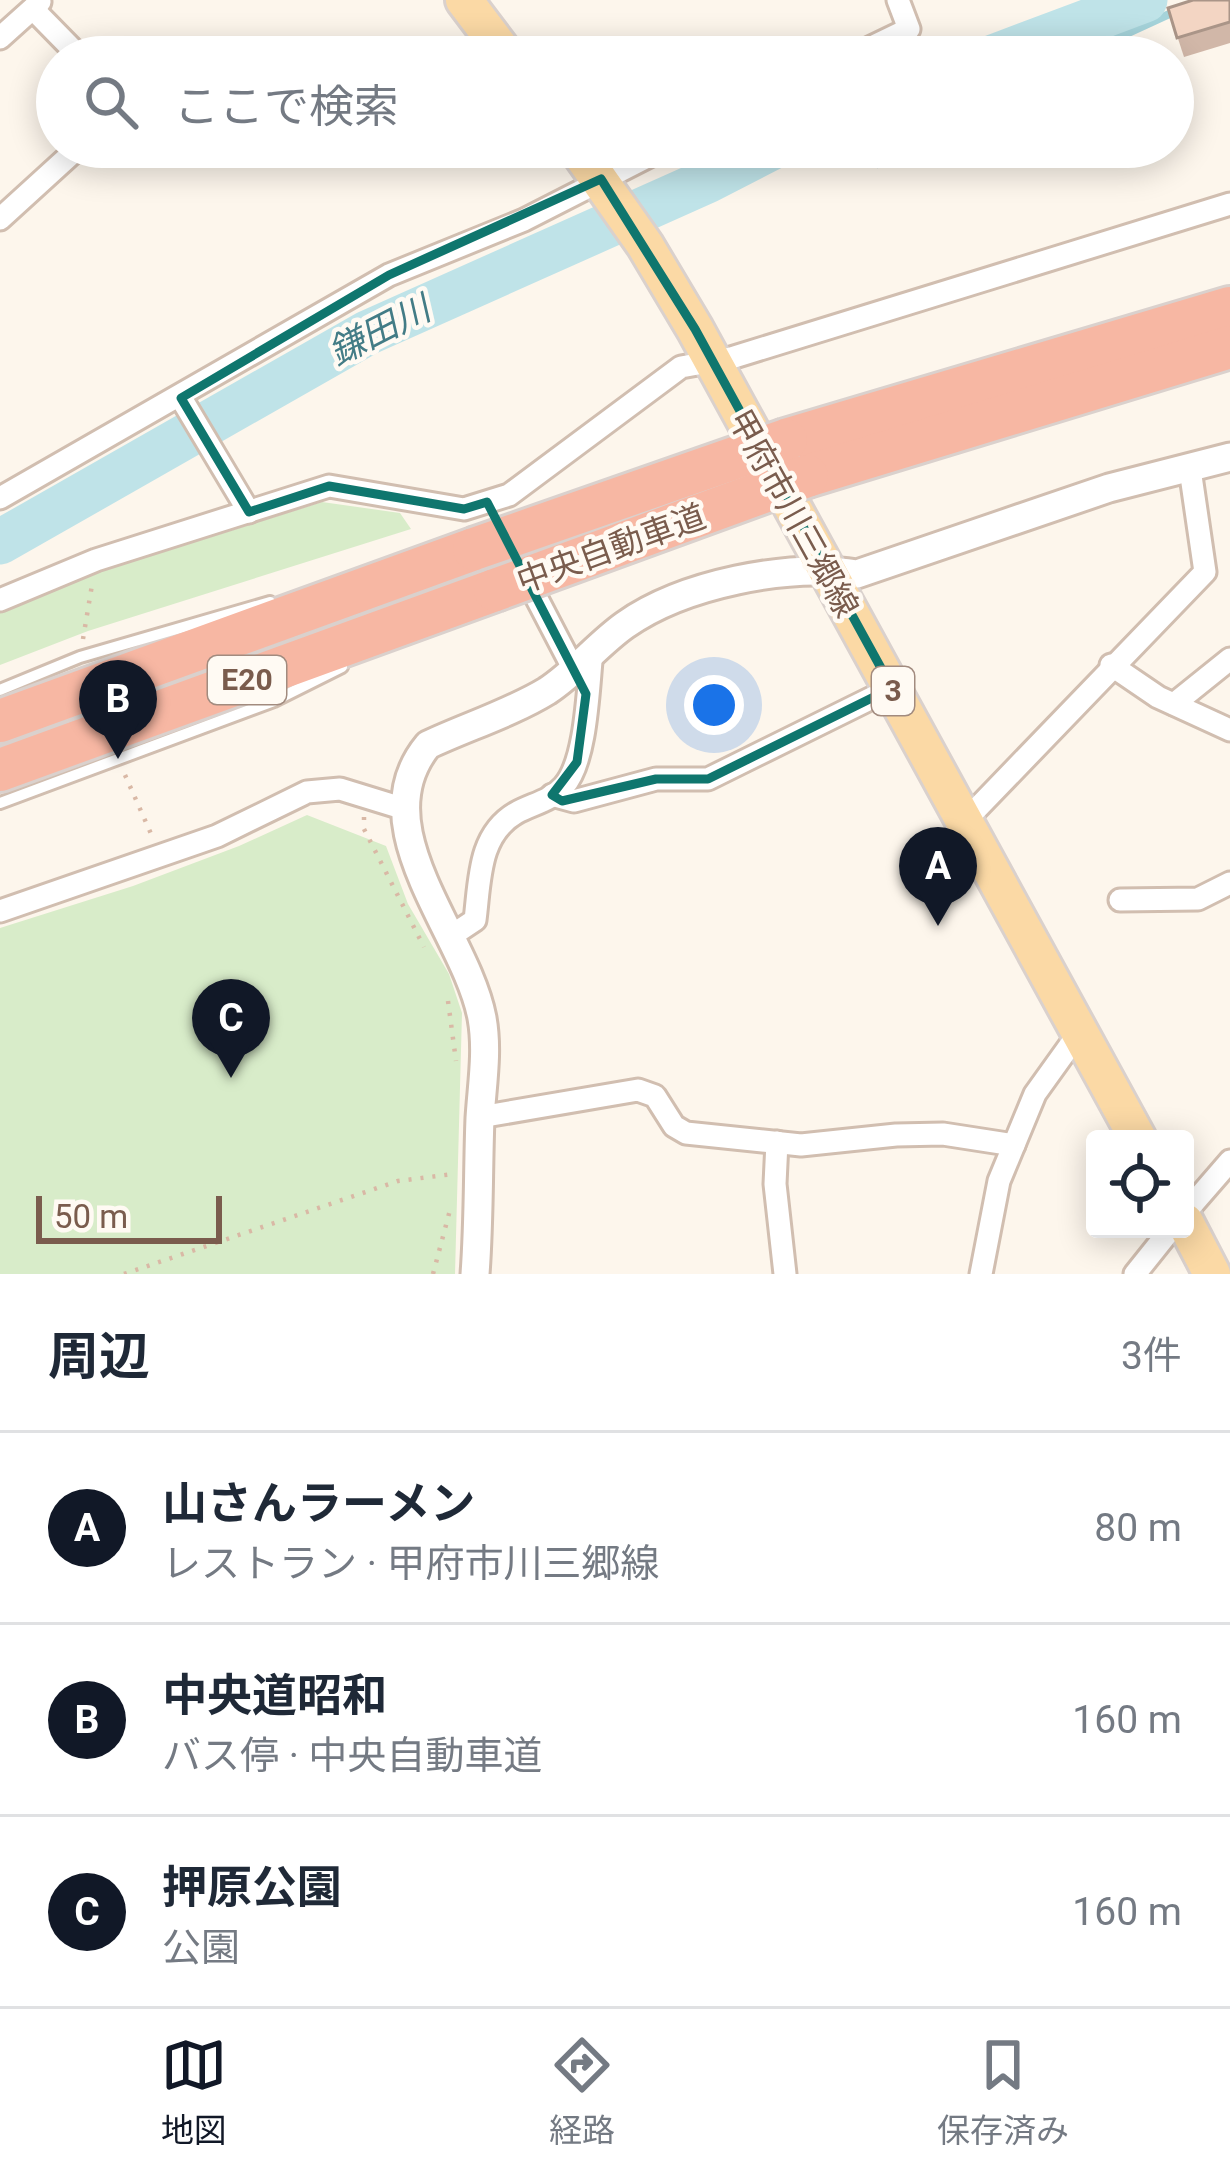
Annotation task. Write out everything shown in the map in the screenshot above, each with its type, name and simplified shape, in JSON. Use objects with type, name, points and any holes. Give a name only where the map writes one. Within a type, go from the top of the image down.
[{"type":"highway","name":"中央自動車道","points":[[0,770],[495,590],[796,458],[1230,308]]},
{"type":"highway","name":"中央自動車道","points":[[0,722],[474,549],[796,458],[1230,347]]},
{"type":"main road","points":[[464,0],[491,36]]},
{"type":"main road","name":"甲府市川三郷線","points":[[592,168],[645,244],[711,360],[1133,1130]]},
{"type":"main road","points":[[1194,1236],[1212,1274]]},
{"type":"street","points":[[894,36],[909,29],[898,0]]},
{"type":"street","points":[[0,38],[38,4],[63,36]]},
{"type":"street","points":[[0,219],[56,168]]},
{"type":"street","points":[[0,498],[389,275],[524,220],[631,168]]},
{"type":"street","points":[[0,600],[96,560],[329,486],[464,509],[509,495],[681,367],[731,358],[1230,204]]},
{"type":"street","points":[[181,398],[249,512]]},
{"type":"street","points":[[475,1274],[485,1045],[470,976],[417,865],[405,809],[416,760],[428,745],[548,690],[626,624],[670,598],[824,569],[857,574],[1109,488],[1230,457]]},
{"type":"street","points":[[964,822],[1204,572],[1190,469]]},
{"type":"street","points":[[451,936],[475,920],[492,832],[566,785],[577,762],[583,659],[487,502]]},
{"type":"street","points":[[1174,704],[1230,658]]},
{"type":"street","points":[[1111,665],[1174,704],[1230,730]]},
{"type":"street","points":[[553,795],[574,801],[656,778],[708,779],[892,688]]},
{"type":"street","points":[[0,911],[217,836],[307,792],[340,789],[405,809]]},
{"type":"street","points":[[1120,900],[1198,899],[1230,883]]},
{"type":"street","points":[[981,1274],[999,1181],[1036,1094],[1078,1034]]},
{"type":"street","points":[[480,1117],[638,1090],[655,1096],[674,1126],[686,1133],[801,1145],[943,1134],[1014,1145]]},
{"type":"street","points":[[777,1142],[775,1184],[785,1274]]},
{"type":"street","points":[[1194,1206],[1230,1161]]},
{"type":"street","points":[[1135,1274],[1164,1238]]},
{"type":"lane","points":[[338,584],[474,549]]},
{"type":"lane","points":[[394,640],[495,590]]},
{"type":"lane","points":[[0,690],[80,657],[292,596]]},
{"type":"lane","points":[[0,803],[274,701],[355,661]]},
{"type":"path","points":[[80,657],[96,560]]},
{"type":"path","points":[[118,759],[160,855]]},
{"type":"path","points":[[363,795],[364,830],[425,950]]},
{"type":"path","points":[[447,992],[456,1080]]},
{"type":"path","points":[[433,1274],[450,1210],[454,1157]]},
{"type":"path","points":[[124,1274],[398,1181],[453,1174]]},
{"type":"highlighted area","points":[[601,179],[695,329],[892,688],[708,779],[656,779],[562,801],[552,795],[577,762],[586,694],[487,502],[464,509],[329,486],[249,512],[181,398],[389,275]]},
{"type":"green space","points":[[322,502],[400,513],[411,529],[88,631],[0,665],[0,608],[29,594]]},
{"type":"green space","points":[[307,815],[386,846],[408,904],[449,974],[462,1013],[455,1274],[0,1274],[0,928],[133,886]]},
{"type":"building","points":[[1193,0],[1230,0],[1230,22],[1176,36],[1168,8]]},
{"type":"waterway","name":"鎌田川","points":[[1049,36],[1145,0]]},
{"type":"waterway","points":[[1122,36],[1178,10]]},
{"type":"waterway","name":"鎌田川","points":[[0,542],[367,333],[732,168]]},
{"type":"place","name":"中央道昭和","points":[[118,759]]},
{"type":"place","name":"山さんラーメン","points":[[938,926]]},
{"type":"place","name":"押原公園","points":[[231,1078]]}]
